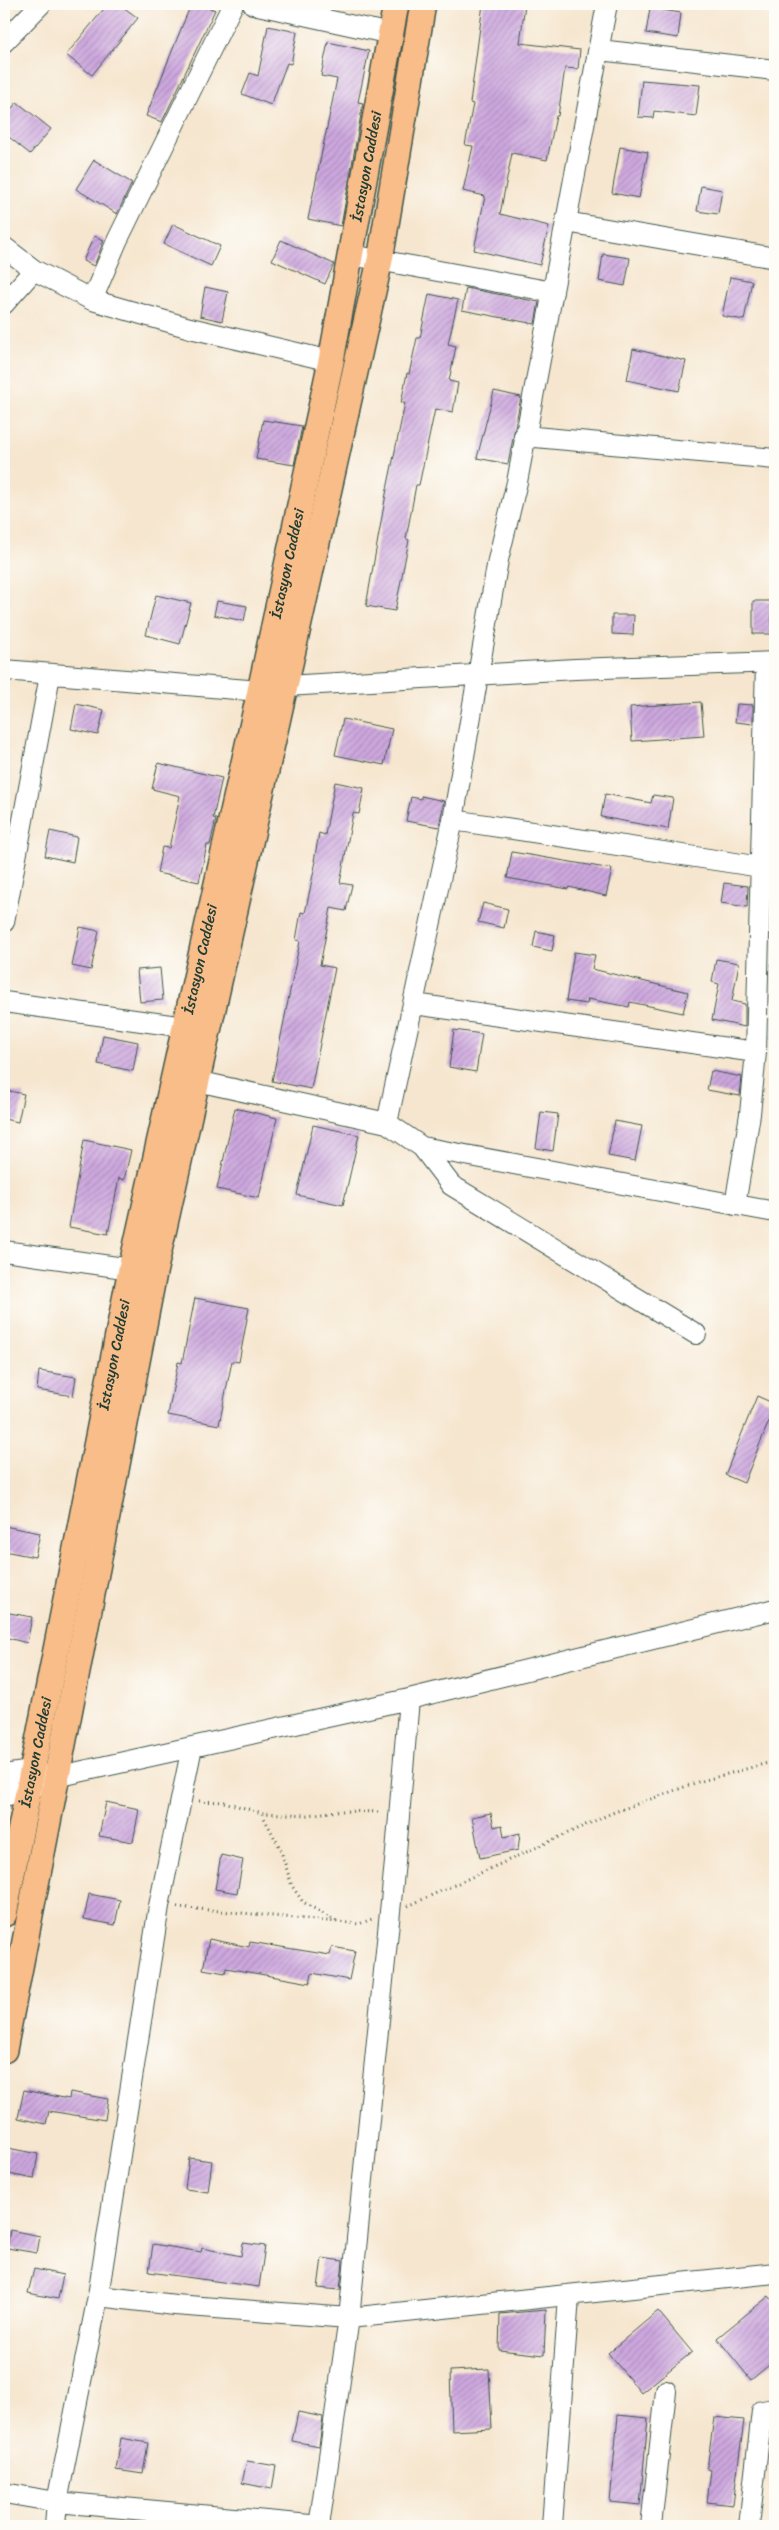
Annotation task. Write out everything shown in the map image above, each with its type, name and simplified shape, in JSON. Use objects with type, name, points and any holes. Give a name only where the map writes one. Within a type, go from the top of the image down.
[{"type":"main road","name":"İstasyon Caddesi","points":[[4,1914],[131,1269],[260,691],[331,361],[396,4]]},
{"type":"main road","points":[[4,2050],[154,1273],[380,260],[423,4]]},
{"type":"street","points":[[4,42],[40,4]]},
{"type":"street","points":[[92,300],[117,241],[233,4]]},
{"type":"street","points":[[253,4],[392,34]]},
{"type":"street","points":[[387,1123],[453,820],[480,675],[498,560],[517,482],[524,436],[607,4]]},
{"type":"street","points":[[599,50],[775,70]]},
{"type":"street","points":[[566,222],[775,258]]},
{"type":"street","points":[[4,247],[34,270],[92,300],[190,328],[331,361]]},
{"type":"street","points":[[351,255],[553,292]]},
{"type":"street","points":[[4,304],[34,270]]},
{"type":"street","points":[[524,436],[775,458]]},
{"type":"street","points":[[4,670],[260,691],[286,686],[480,675],[771,663],[761,867],[767,967],[750,1114],[735,1205]]},
{"type":"street","points":[[4,922],[50,675]]},
{"type":"street","points":[[453,820],[761,867]]},
{"type":"street","points":[[4,1002],[185,1027]]},
{"type":"street","points":[[414,1004],[756,1052]]},
{"type":"street","points":[[197,1081],[387,1123],[422,1147],[451,1185],[696,1334]]},
{"type":"street","points":[[422,1147],[775,1212]]},
{"type":"street","points":[[4,1251],[131,1269]]},
{"type":"street","points":[[4,1775],[29,1781],[56,1777],[409,1698],[775,1609]]},
{"type":"street","points":[[4,2493],[57,2502],[320,2526],[349,2318],[400,1814],[409,1698]]},
{"type":"street","points":[[55,2526],[57,2502],[98,2296],[159,1906],[192,1747]]},
{"type":"street","points":[[4,1796],[29,1781]]},
{"type":"street","points":[[98,2296],[175,2305],[349,2318],[569,2297],[775,2273]]},
{"type":"street","points":[[552,2526],[569,2297]]},
{"type":"street","points":[[651,2526],[666,2391]]},
{"type":"street","points":[[749,2526],[762,2411],[775,2409]]},
{"type":"path","points":[[159,1906],[359,1924],[390,1913],[612,1814],[698,1782],[775,1761]]},
{"type":"path","points":[[181,1800],[224,1802],[262,1813],[308,1816],[338,1811],[400,1814]]},
{"type":"path","points":[[262,1813],[280,1848],[292,1886],[303,1902],[336,1921]]},
{"type":"building","points":[[108,4],[119,4],[138,18],[92,75],[66,55]]},
{"type":"building","points":[[191,4],[200,4],[215,10],[162,122],[146,116]]},
{"type":"building","points":[[483,4],[525,4],[520,43],[580,50],[578,69],[565,68],[558,116],[556,116],[547,160],[512,153],[500,214],[549,226],[540,265],[474,250],[485,196],[463,191],[473,146],[465,145],[473,104],[470,103]]},
{"type":"building","points":[[650,8],[681,13],[678,38],[646,33]]},
{"type":"building","points":[[268,26],[297,32],[291,64],[287,63],[271,105],[242,94],[250,73],[258,76]]},
{"type":"building","points":[[328,42],[369,51],[358,102],[363,103],[341,226],[308,219],[337,79],[321,76]]},
{"type":"building","points":[[642,80],[700,85],[696,116],[654,111],[653,118],[638,117]]},
{"type":"building","points":[[17,102],[51,129],[30,154],[4,133],[4,118]]},
{"type":"building","points":[[620,147],[648,152],[639,198],[612,193]]},
{"type":"building","points":[[94,160],[132,183],[117,214],[76,189]]},
{"type":"building","points":[[701,186],[722,190],[718,214],[697,211]]},
{"type":"building","points":[[173,224],[220,246],[211,266],[164,244]]},
{"type":"building","points":[[94,236],[104,240],[94,266],[83,261]]},
{"type":"building","points":[[281,240],[334,264],[325,284],[272,260]]},
{"type":"building","points":[[603,254],[630,258],[625,286],[599,281]]},
{"type":"building","points":[[730,277],[752,281],[744,320],[722,316]]},
{"type":"building","points":[[205,287],[228,292],[222,321],[200,316]]},
{"type":"building","points":[[466,288],[539,302],[535,324],[462,310]]},
{"type":"building","points":[[429,294],[458,300],[448,344],[456,346],[449,381],[458,383],[453,412],[435,409],[419,485],[416,485],[406,539],[409,540],[395,611],[366,606],[405,403],[401,403],[407,373],[409,374],[417,338],[420,338]]},
{"type":"building","points":[[633,349],[686,361],[679,391],[627,380]]},
{"type":"building","points":[[494,391],[521,397],[508,464],[477,458]]},
{"type":"building","points":[[263,420],[302,426],[294,465],[256,459]]},
{"type":"building","points":[[156,595],[191,603],[180,644],[146,635]]},
{"type":"building","points":[[217,601],[247,606],[244,621],[214,615]]},
{"type":"building","points":[[753,601],[772,601],[772,634],[753,634]]},
{"type":"building","points":[[612,615],[634,615],[633,635],[612,634]]},
{"type":"building","points":[[701,702],[704,736],[632,741],[630,707]]},
{"type":"building","points":[[76,704],[104,710],[98,735],[71,729]]},
{"type":"building","points":[[737,704],[753,705],[753,724],[735,722]]},
{"type":"building","points":[[343,719],[392,729],[384,765],[335,755]]},
{"type":"building","points":[[158,763],[222,778],[213,818],[216,819],[210,845],[207,845],[199,882],[157,873],[162,847],[169,848],[180,796],[152,789]]},
{"type":"building","points":[[335,782],[364,788],[359,814],[353,813],[340,883],[352,885],[346,911],[331,908],[320,965],[335,968],[311,1089],[272,1081],[300,941],[296,940],[301,912],[305,913],[316,861],[314,861],[319,833],[325,835]]},
{"type":"building","points":[[605,794],[651,803],[653,795],[673,798],[668,829],[601,817]]},
{"type":"building","points":[[421,796],[444,801],[439,827],[406,821],[411,797],[421,799]]},
{"type":"building","points":[[50,831],[77,837],[73,862],[45,856]]},
{"type":"building","points":[[512,852],[612,869],[606,896],[569,887],[568,889],[507,878]]},
{"type":"building","points":[[724,883],[748,886],[747,907],[721,903]]},
{"type":"building","points":[[483,903],[508,909],[504,928],[478,922]]},
{"type":"building","points":[[80,927],[99,931],[91,970],[72,966]]},
{"type":"building","points":[[536,931],[555,935],[552,951],[533,947]]},
{"type":"building","points":[[574,952],[595,955],[592,969],[688,992],[683,1013],[630,1002],[629,1007],[588,999],[587,1004],[566,1001]]},
{"type":"building","points":[[716,959],[739,963],[732,1001],[745,1004],[745,1027],[712,1020],[719,984],[712,982]]},
{"type":"building","points":[[160,968],[163,1000],[140,1002],[137,970]]},
{"type":"building","points":[[454,1030],[482,1034],[476,1072],[449,1067]]},
{"type":"building","points":[[103,1035],[138,1042],[133,1071],[98,1064]]},
{"type":"building","points":[[711,1071],[742,1077],[740,1096],[707,1090]]},
{"type":"building","points":[[4,1090],[24,1094],[18,1122],[4,1119]]},
{"type":"building","points":[[235,1108],[277,1118],[259,1198],[217,1189]]},
{"type":"building","points":[[541,1112],[558,1114],[553,1151],[536,1148]]},
{"type":"building","points":[[615,1121],[642,1126],[635,1161],[608,1156]]},
{"type":"building","points":[[313,1125],[359,1135],[343,1205],[297,1195]]},
{"type":"building","points":[[84,1140],[131,1150],[124,1180],[119,1178],[108,1234],[69,1227]]},
{"type":"building","points":[[195,1298],[249,1308],[239,1362],[232,1361],[219,1425],[168,1415],[178,1362],[182,1363]]},
{"type":"building","points":[[39,1371],[76,1377],[73,1396],[37,1390]]},
{"type":"building","points":[[757,1396],[775,1404],[775,1406],[744,1483],[725,1475]]},
{"type":"building","points":[[4,1526],[40,1533],[35,1557],[4,1551]]},
{"type":"building","points":[[4,1612],[32,1617],[27,1643],[4,1637]]},
{"type":"building","points":[[106,1802],[139,1809],[133,1842],[99,1836]]},
{"type":"building","points":[[491,1813],[494,1827],[502,1825],[504,1837],[520,1833],[518,1850],[480,1858],[472,1817]]},
{"type":"building","points":[[221,1855],[243,1860],[237,1893],[215,1889]]},
{"type":"building","points":[[89,1894],[120,1900],[115,1925],[84,1919]]},
{"type":"building","points":[[209,1939],[249,1947],[250,1942],[330,1955],[332,1947],[355,1951],[349,1980],[312,1973],[310,1983],[226,1968],[225,1973],[203,1969]]},
{"type":"building","points":[[24,2090],[69,2099],[70,2092],[108,2099],[105,2120],[49,2111],[46,2124],[18,2118]]},
{"type":"building","points":[[8,2148],[38,2154],[34,2179],[4,2173]]},
{"type":"building","points":[[189,2158],[212,2161],[208,2192],[185,2189]]},
{"type":"building","points":[[10,2230],[40,2236],[37,2253],[7,2248]]},
{"type":"building","points":[[243,2243],[265,2246],[259,2287],[149,2272],[153,2244],[201,2252],[202,2248],[241,2256]]},
{"type":"building","points":[[322,2258],[343,2261],[340,2290],[318,2288]]},
{"type":"building","points":[[34,2269],[63,2275],[58,2299],[28,2293]]},
{"type":"building","points":[[769,2296],[775,2304],[775,2360],[751,2380],[717,2338]]},
{"type":"building","points":[[546,2310],[544,2355],[499,2350],[500,2314]]},
{"type":"building","points":[[658,2311],[692,2352],[641,2393],[608,2353]]},
{"type":"building","points":[[489,2369],[492,2429],[452,2431],[450,2371]]},
{"type":"building","points":[[298,2412],[323,2417],[319,2446],[292,2441]]},
{"type":"building","points":[[618,2415],[648,2418],[640,2505],[610,2502]]},
{"type":"building","points":[[714,2417],[744,2420],[733,2505],[707,2502],[711,2470],[707,2469]]},
{"type":"building","points":[[121,2438],[148,2443],[143,2474],[116,2470]]},
{"type":"building","points":[[247,2461],[276,2466],[272,2489],[242,2483]]}]
